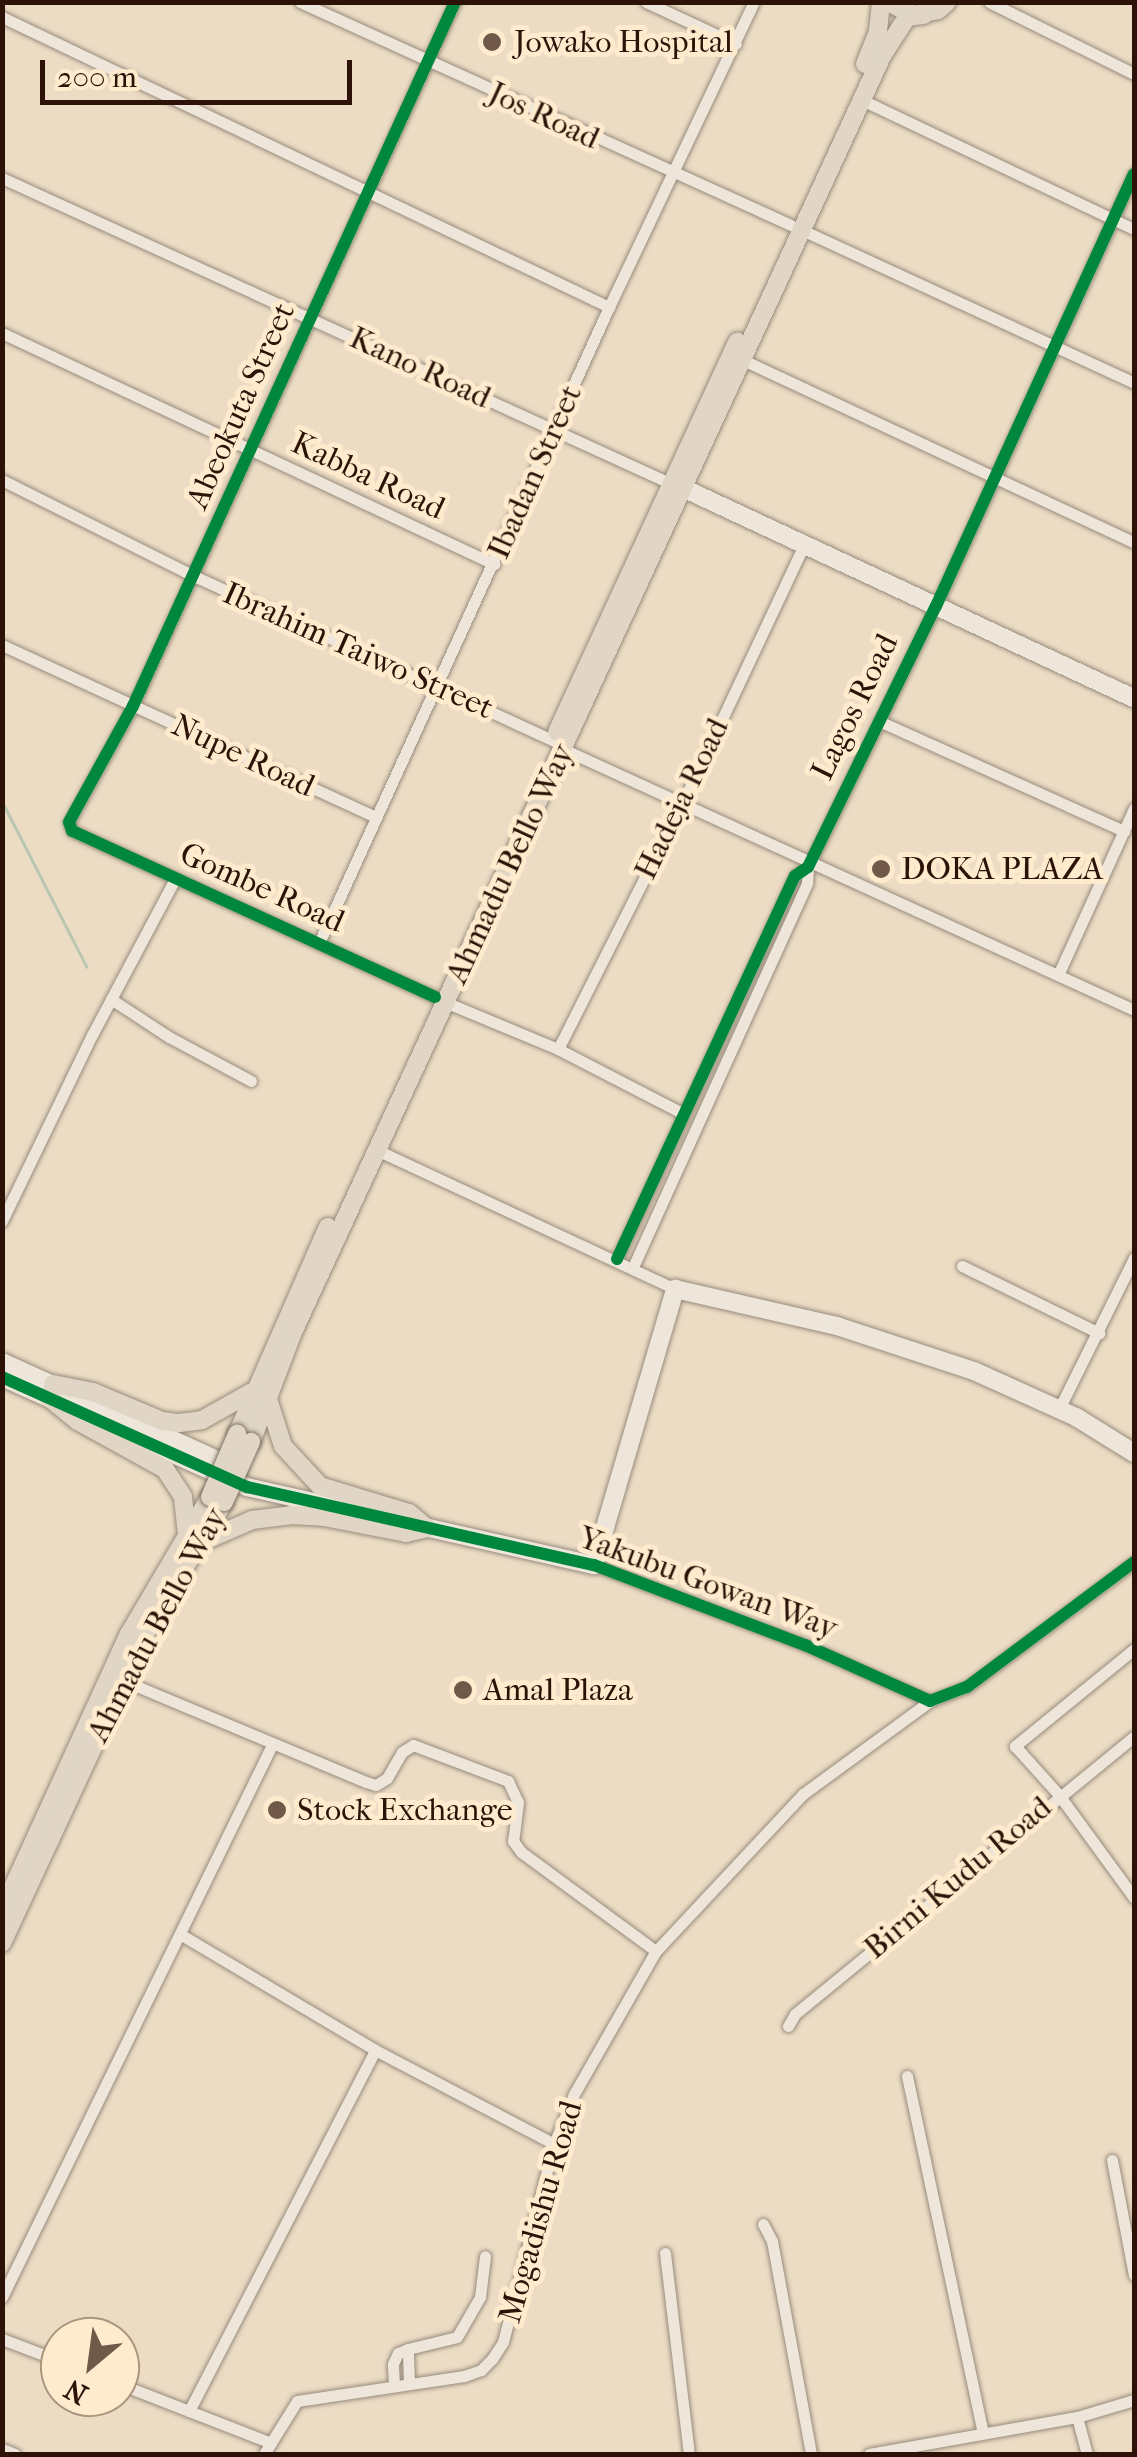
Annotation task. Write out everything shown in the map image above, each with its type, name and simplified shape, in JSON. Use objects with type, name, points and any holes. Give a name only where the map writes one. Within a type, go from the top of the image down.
[{"type":"main road","points":[[884,2],[902,12],[940,7]]},
{"type":"main road","name":"Ahmadu Bello Way","points":[[679,487],[742,360],[873,48],[884,2]]},
{"type":"main road","name":"Ahmadu Bello Way","points":[[2,1910],[128,1634],[217,1500],[260,1395],[440,999],[796,228],[899,26],[907,17],[940,7]]},
{"type":"main road","name":"Ahmadu Bello Way","points":[[260,1395],[377,1150],[440,999]]},
{"type":"main road","points":[[50,1390],[93,1392],[136,1412],[179,1424],[202,1420],[260,1395],[283,1446],[320,1486],[409,1513],[427,1528]]},
{"type":"main road","points":[[50,1390],[78,1421],[165,1469],[182,1497],[193,1540],[270,1516],[324,1517],[406,1534],[427,1528]]},
{"type":"main road","name":"Ahmadu Bello Way","points":[[2,1943],[122,1680],[193,1540]]},
{"type":"street","name":"Jos Road","points":[[300,2],[672,175],[1134,382]]},
{"type":"street","name":"Abeokuta Street","points":[[68,827],[134,706],[252,452],[366,188],[455,2]]},
{"type":"street","points":[[646,2],[736,44]]},
{"type":"street","name":"Ibadan Street","points":[[319,943],[609,306],[754,2]]},
{"type":"street","points":[[976,2],[993,5],[1134,74]]},
{"type":"street","points":[[2,17],[609,306]]},
{"type":"street","points":[[862,100],[1134,229]]},
{"type":"street","name":"Lagos Road","points":[[618,1259],[795,876],[810,863],[936,606],[1134,174]]},
{"type":"street","name":"Kano Road","points":[[2,178],[679,487]]},
{"type":"street","name":"Kabba Road","points":[[2,333],[494,564]]},
{"type":"street","points":[[742,360],[1134,542]]},
{"type":"street","name":"Ibrahim Taiwo Street","points":[[2,480],[194,576],[1134,1010]]},
{"type":"street","points":[[679,487],[1134,698]]},
{"type":"street","name":"Hadeja Road","points":[[558,1049],[683,802],[803,547]]},
{"type":"street","name":"Nupe Road","points":[[2,644],[374,816]]},
{"type":"street","points":[[879,721],[1124,831]]},
{"type":"street","points":[[1058,975],[1134,808]]},
{"type":"street","name":"Gombe Road","points":[[68,827],[175,879],[558,1049],[684,1114]]},
{"type":"street","points":[[633,1267],[807,883],[810,863]]},
{"type":"street","name":"Gombe Road","points":[[2,1220],[175,879]]},
{"type":"street","points":[[111,999],[169,1038],[251,1080]]},
{"type":"street","points":[[377,1150],[618,1259],[675,1290],[837,1326],[974,1370],[1060,1408],[1134,1453]]},
{"type":"street","points":[[1060,1408],[1134,1258]]},
{"type":"street","points":[[962,1266],[1099,1333]]},
{"type":"street","points":[[594,1565],[675,1290]]},
{"type":"street","name":"Yakubu Gowan Way","points":[[2,1362],[50,1390],[282,1492],[594,1565],[805,1645],[930,1701]]},
{"type":"street","name":"Yakubu Gowan Way","points":[[2,1377],[50,1390]]},
{"type":"street","points":[[930,1701],[967,1686],[1134,1562]]},
{"type":"street","points":[[1134,1650],[1015,1746],[1059,1795],[1134,1898]]},
{"type":"street","points":[[122,1680],[272,1745],[376,1784],[386,1778],[402,1752],[413,1745],[508,1782],[518,1802],[513,1841],[520,1852],[656,1951]]},
{"type":"street","name":"Mogadishu Road","points":[[268,2449],[297,2401],[480,2370],[503,2342],[554,2144],[604,2037],[656,1951],[803,1794],[930,1701]]},
{"type":"street","name":"Birni Kudu Road","points":[[788,2026],[795,2014],[1134,1736]]},
{"type":"street","points":[[2,2297],[272,1745]]},
{"type":"street","points":[[180,1934],[375,2050],[554,2144]]},
{"type":"street","points":[[190,2411],[375,2050]]},
{"type":"street","points":[[907,2076],[983,2433]]},
{"type":"street","points":[[1112,2160],[1134,2275]]},
{"type":"street","points":[[764,2224],[772,2241],[811,2454]]},
{"type":"street","points":[[665,2253],[689,2454]]},
{"type":"street","points":[[394,2385],[393,2364],[398,2353],[457,2337],[480,2296],[485,2256]]},
{"type":"street","points":[[2,2339],[40,2353]]},
{"type":"street","points":[[408,2349],[409,2383]]},
{"type":"street","points":[[140,2392],[268,2449]]},
{"type":"street","points":[[869,2454],[1077,2417],[1134,2400]]},
{"type":"street","points":[[1077,2417],[1087,2454]]},
{"type":"street","points":[[2,2449],[15,2454]]},
{"type":"waterway","points":[[2,801],[87,967]]},
{"type":"cycle path","points":[[435,997],[72,831],[69,822],[133,706],[455,2]]},
{"type":"cycle path","points":[[617,1259],[795,876],[808,867],[936,606],[1134,174]]},
{"type":"cycle path","points":[[2,1377],[247,1487],[594,1565],[805,1645],[930,1701],[967,1687],[1134,1562]]},
{"type":"place","name":"Jowako Hospital","points":[[492,42]]},
{"type":"place","name":"DOKA PLAZA","points":[[881,869]]},
{"type":"place","name":"Amal Plaza","points":[[463,1690]]},
{"type":"place","name":"Stock Exchange","points":[[277,1810]]}]
